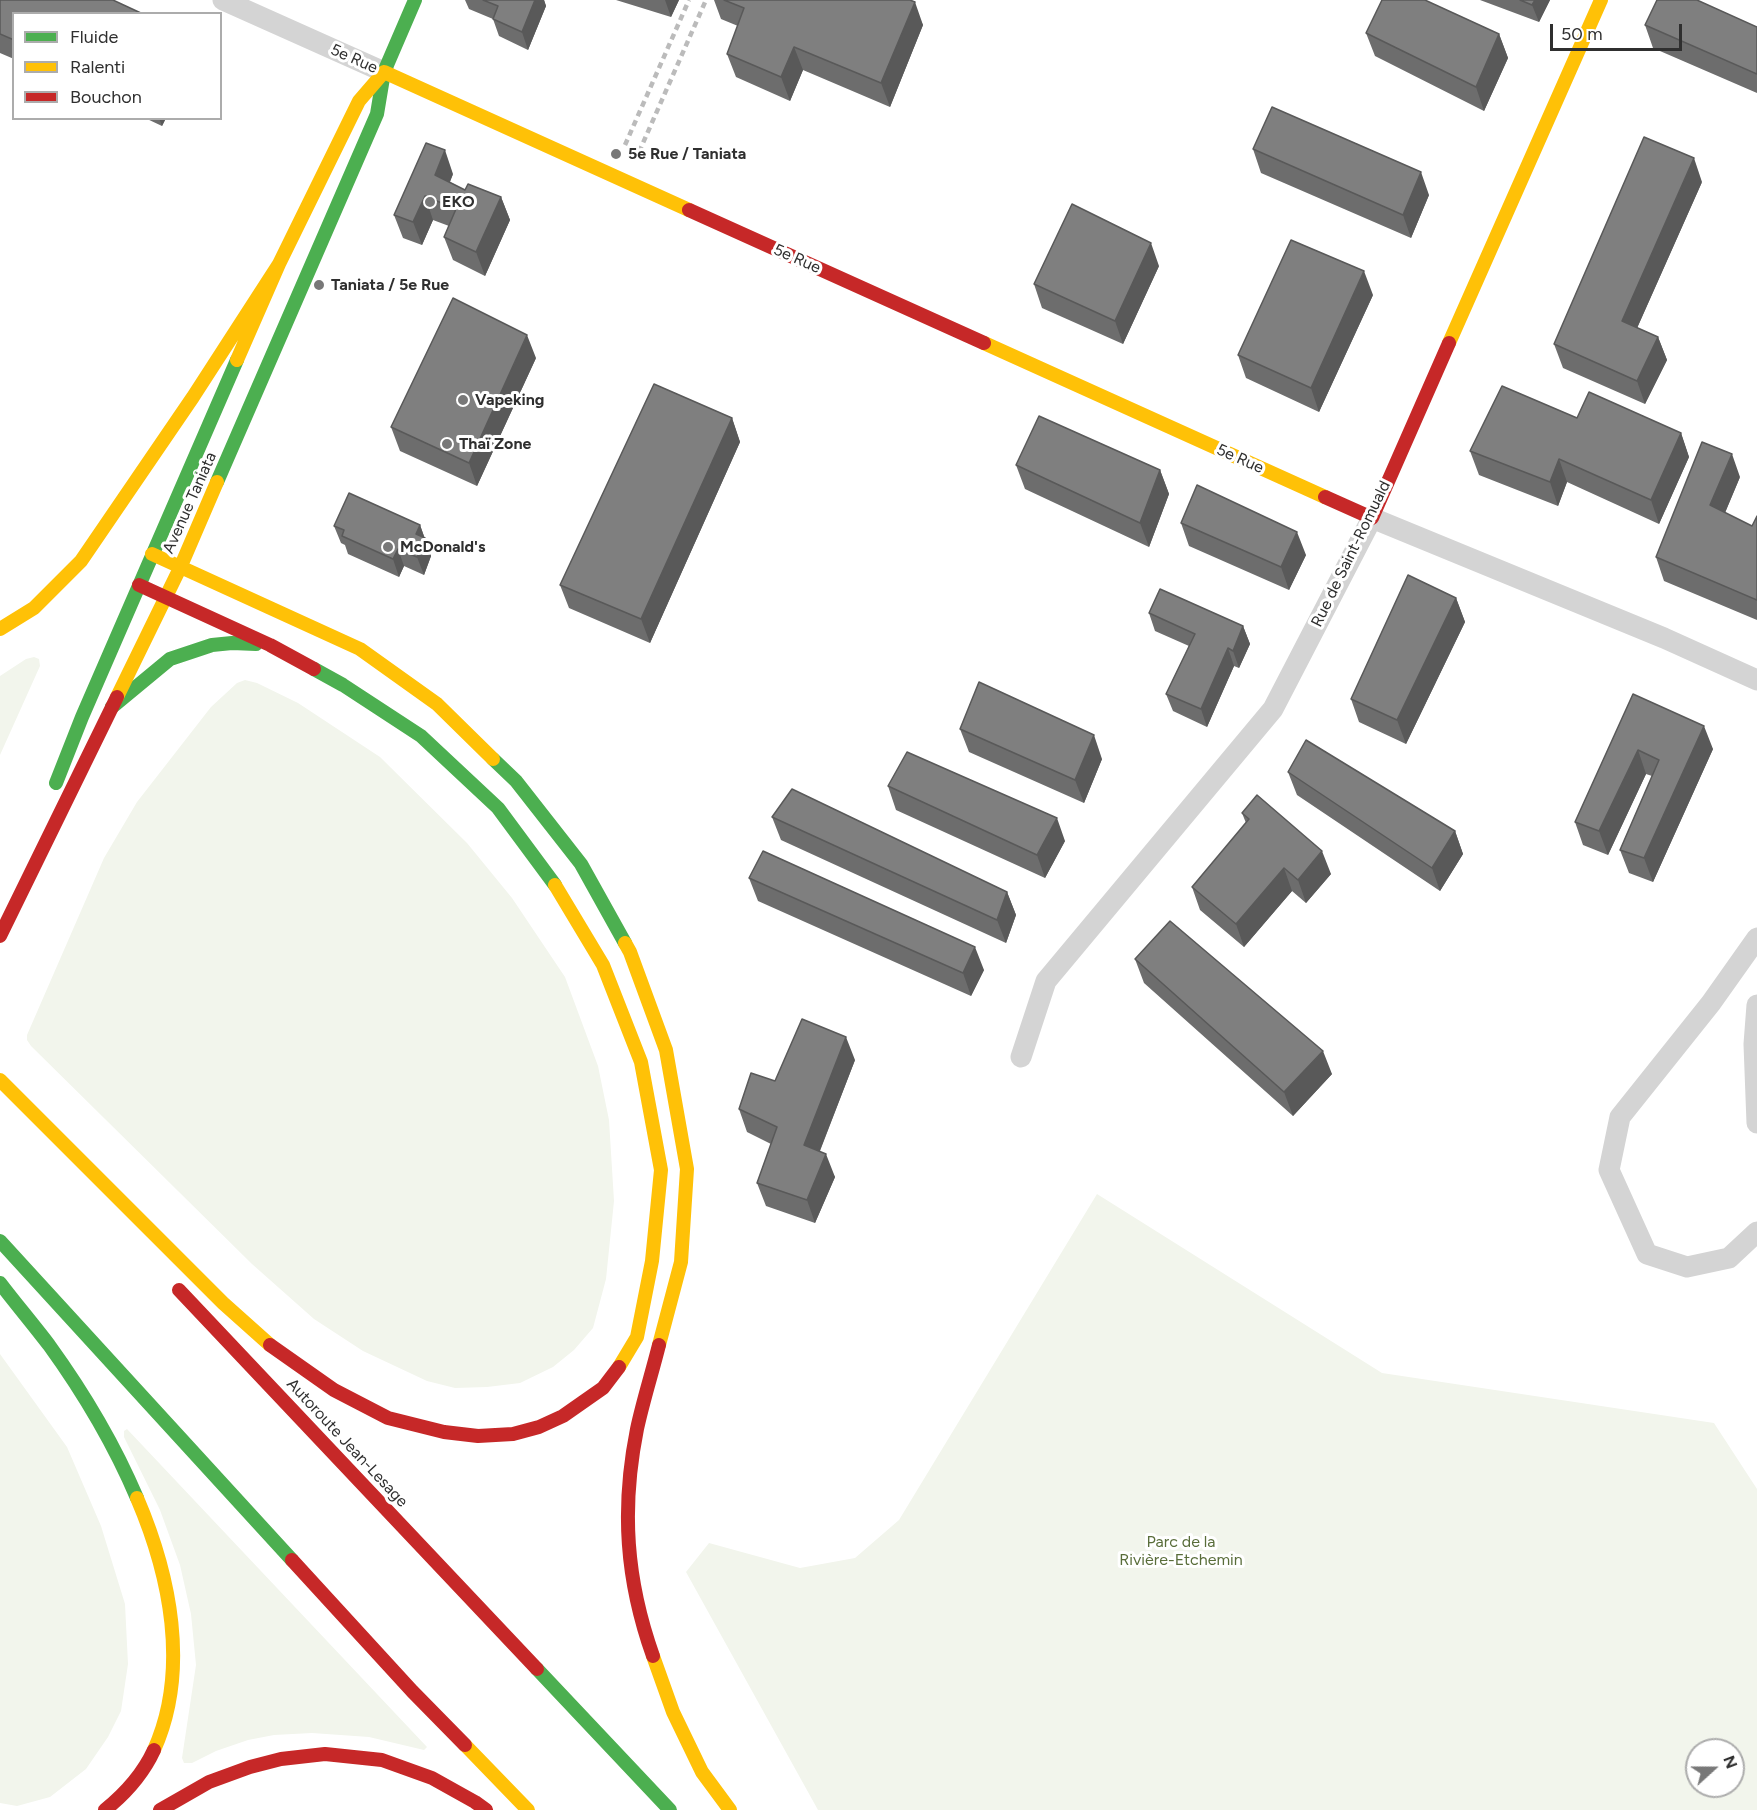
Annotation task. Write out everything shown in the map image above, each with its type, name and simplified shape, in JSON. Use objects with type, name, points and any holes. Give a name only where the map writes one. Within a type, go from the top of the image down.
[{"type":"main road","name":"Avenue Taniata","points":[[0,936],[180,568],[377,114],[384,72],[415,0]]},
{"type":"main road","name":"Rue de Saint-Romuald","points":[[1372,518],[1601,0]]},
{"type":"main road","name":"Avenue Taniata","points":[[52,793],[82,717],[279,264],[359,101],[384,72]]},
{"type":"main road","name":"5e Rue","points":[[384,72],[1372,518]]},
{"type":"main road","points":[[0,629],[34,608],[81,561],[193,397],[279,264]]},
{"type":"main road","points":[[152,554],[360,649],[437,704],[516,781],[574,854],[630,951],[666,1050],[687,1168],[681,1263],[638,1429],[629,1481],[627,1535],[632,1579],[642,1625],[673,1712],[702,1772],[730,1810]]},
{"type":"main road","points":[[0,1080],[223,1303],[278,1352],[334,1390],[388,1418],[444,1432],[478,1436],[513,1434],[539,1427],[573,1410],[603,1388],[618,1369],[637,1337],[652,1261],[661,1170],[641,1062],[603,965],[553,882],[498,808],[421,736],[343,685],[270,645],[139,585]]},
{"type":"main road","points":[[111,707],[170,659],[201,646],[234,641],[270,645]]},
{"type":"main road","points":[[0,923],[39,826]]},
{"type":"main road","points":[[0,1241],[412,1691],[528,1810]]},
{"type":"main road","name":"Autoroute Jean-Lesage","points":[[171,1281],[670,1810]]},
{"type":"main road","points":[[0,1283],[63,1365],[124,1468],[147,1519],[162,1571],[172,1622],[174,1657],[169,1704],[158,1745],[135,1783],[119,1800],[105,1810]]},
{"type":"main road","points":[[160,1810],[209,1782],[250,1767],[281,1759],[325,1754],[382,1760],[432,1778],[486,1810]]},
{"type":"street","name":"5e Rue","points":[[223,0],[384,72]]},
{"type":"street","points":[[1372,518],[1664,638],[1757,680]]},
{"type":"street","name":"Rue de Saint-Romuald","points":[[1021,1057],[1046,981],[1273,708],[1372,518]]},
{"type":"street","points":[[1757,938],[1711,1003],[1620,1117],[1609,1170],[1647,1254],[1687,1267],[1729,1258],[1757,1232]]},
{"type":"street","points":[[1757,1005],[1754,1044],[1757,1123]]},
{"type":"green space","points":[[34,657],[39,659],[40,666],[0,755],[0,676],[26,659]]},
{"type":"green space","points":[[245,680],[257,683],[298,703],[380,757],[467,843],[512,898],[565,977],[598,1066],[609,1120],[614,1201],[606,1279],[593,1328],[574,1350],[553,1367],[520,1383],[455,1388],[427,1381],[363,1351],[314,1319],[252,1264],[27,1040],[27,1035],[104,858],[137,802],[211,707],[237,683]]},
{"type":"green space","name":"Parc de la Rivière-Etchemin","points":[[1097,1194],[1382,1373],[1714,1423],[1757,1489],[1757,1810],[818,1810],[686,1572],[709,1543],[800,1568],[855,1558],[899,1520]]},
{"type":"green space","points":[[0,1354],[67,1447],[101,1526],[125,1604],[128,1664],[121,1711],[108,1737],[86,1769],[50,1797],[17,1806],[0,1803]]},
{"type":"green space","points":[[127,1429],[427,1747],[424,1750],[369,1737],[312,1733],[274,1735],[248,1740],[216,1751],[192,1763],[184,1763],[182,1758],[196,1665],[191,1614],[180,1565],[160,1510],[124,1437],[124,1431]]},
{"type":"building","points":[[0,0],[113,0],[139,12],[12,12],[12,39],[0,34]]},
{"type":"building","points":[[483,0],[535,0],[522,32],[493,19],[498,6]]},
{"type":"building","points":[[724,0],[910,0],[915,2],[881,83],[794,47],[781,77],[727,54],[744,8]]},
{"type":"building","points":[[1382,0],[1425,0],[1499,34],[1476,87],[1366,33]]},
{"type":"building","points":[[1520,0],[1535,0],[1532,5]]},
{"type":"building","points":[[1657,0],[1697,0],[1757,27],[1757,74],[1645,25]]},
{"type":"building","points":[[1272,107],[1421,172],[1403,215],[1253,149]]},
{"type":"building","points":[[1644,137],[1694,158],[1622,321],[1658,337],[1637,381],[1554,344]]},
{"type":"building","points":[[426,143],[445,150],[435,175],[465,190],[468,184],[501,197],[476,252],[444,237],[456,209],[425,196],[413,222],[394,215]]},
{"type":"building","points":[[1072,204],[1151,243],[1115,321],[1034,284]]},
{"type":"building","points":[[1291,240],[1364,271],[1311,388],[1238,355]]},
{"type":"building","points":[[453,298],[527,335],[469,463],[391,427]]},
{"type":"building","points":[[654,384],[732,418],[641,619],[560,585]]},
{"type":"building","points":[[1502,386],[1577,418],[1589,392],[1681,433],[1651,500],[1559,459],[1550,482],[1470,451]]},
{"type":"building","points":[[1039,416],[1160,470],[1140,523],[1016,465]]},
{"type":"building","points":[[1702,442],[1732,454],[1710,505],[1752,526],[1757,516],[1757,600],[1656,557]]},
{"type":"building","points":[[1197,485],[1297,532],[1281,567],[1181,523]]},
{"type":"building","points":[[349,493],[420,525],[416,534],[425,538],[417,557],[398,549],[393,559],[342,536],[344,530],[334,526]]},
{"type":"building","points":[[1408,575],[1456,598],[1397,720],[1351,699]]},
{"type":"building","points":[[1160,589],[1243,626],[1233,651],[1228,648],[1201,709],[1166,694],[1195,634],[1149,613]]},
{"type":"building","points":[[979,682],[1094,735],[1075,780],[960,729]]},
{"type":"building","points":[[1633,694],[1704,726],[1644,858],[1620,850],[1659,760],[1638,750],[1599,831],[1575,822]]},
{"type":"building","points":[[1306,740],[1455,831],[1432,868],[1288,772]]},
{"type":"building","points":[[907,752],[1057,818],[1037,855],[888,786]]},
{"type":"building","points":[[792,789],[1007,892],[997,920],[772,817]]},
{"type":"building","points":[[1257,795],[1322,851],[1298,880],[1284,868],[1236,924],[1192,887],[1249,819],[1242,813]]},
{"type":"building","points":[[763,851],[975,947],[963,973],[749,878]]},
{"type":"building","points":[[1170,921],[1323,1051],[1284,1092],[1135,959]]},
{"type":"building","points":[[802,1019],[846,1037],[804,1145],[826,1154],[807,1200],[757,1183],[777,1127],[739,1109],[751,1073],[775,1081]]},
{"type":"railway","points":[[625,145],[689,0]]},
{"type":"railway","points":[[639,152],[706,0]]},
{"type":"traffic: fast","points":[[217,482],[377,114],[384,72],[415,0]]},
{"type":"traffic: fast","points":[[56,783],[82,717],[237,360]]},
{"type":"traffic: fast","points":[[112,707],[170,659],[212,645],[256,644]]},
{"type":"traffic: fast","points":[[314,669],[343,685],[421,736],[498,808],[555,885]]},
{"type":"traffic: fast","points":[[493,759],[516,781],[581,864],[625,943]]},
{"type":"traffic: fast","points":[[0,1241],[292,1560]]},
{"type":"traffic: fast","points":[[0,1283],[74,1381],[108,1438],[137,1498]]},
{"type":"traffic: fast","points":[[537,1669],[670,1810]]},
{"type":"traffic: slow","points":[[1449,343],[1601,0]]},
{"type":"traffic: slow","points":[[384,72],[689,210]]},
{"type":"traffic: slow","points":[[237,360],[279,264],[359,101],[384,72]]},
{"type":"traffic: slow","points":[[0,629],[34,608],[81,561],[193,397],[279,264]]},
{"type":"traffic: slow","points":[[984,343],[1325,497]]},
{"type":"traffic: slow","points":[[117,697],[180,568],[217,482]]},
{"type":"traffic: slow","points":[[152,554],[360,649],[437,704],[493,759]]},
{"type":"traffic: slow","points":[[555,885],[603,965],[641,1062],[661,1170],[652,1261],[637,1337],[619,1367]]},
{"type":"traffic: slow","points":[[625,943],[666,1050],[687,1169],[681,1262],[659,1345]]},
{"type":"traffic: slow","points":[[0,1080],[223,1303],[270,1345]]},
{"type":"traffic: slow","points":[[137,1498],[159,1559],[171,1623],[173,1655],[171,1688],[165,1719],[154,1750]]},
{"type":"traffic: slow","points":[[653,1656],[673,1712],[702,1772],[730,1810]]},
{"type":"traffic: slow","points":[[465,1745],[528,1810]]},
{"type":"traffic: jam","points":[[689,210],[984,343]]},
{"type":"traffic: jam","points":[[1325,497],[1372,518],[1449,343]]},
{"type":"traffic: jam","points":[[139,585],[270,645],[314,669]]},
{"type":"traffic: jam","points":[[0,936],[117,697]]},
{"type":"traffic: jam","points":[[179,1290],[537,1669]]},
{"type":"traffic: jam","points":[[270,1345],[334,1390],[388,1418],[444,1432],[478,1436],[513,1434],[539,1427],[563,1416],[603,1388],[619,1367]]},
{"type":"traffic: jam","points":[[653,1656],[637,1600],[632,1572],[628,1516],[629,1488],[637,1429],[659,1345]]},
{"type":"traffic: jam","points":[[292,1560],[412,1691],[465,1745]]},
{"type":"traffic: jam","points":[[105,1810],[133,1783],[154,1750]]},
{"type":"traffic: jam","points":[[160,1810],[209,1782],[250,1767],[281,1759],[325,1754],[382,1760],[432,1778],[486,1810]]},
{"type":"place","name":"5e Rue / Taniata","points":[[616,154]]},
{"type":"place","name":"EKO","points":[[430,202]]},
{"type":"place","name":"Taniata / 5e Rue","points":[[319,285]]},
{"type":"place","name":"Vapeking","points":[[463,400]]},
{"type":"place","name":"Thaï Zone","points":[[447,444]]},
{"type":"place","name":"McDonald's","points":[[388,547]]}]
